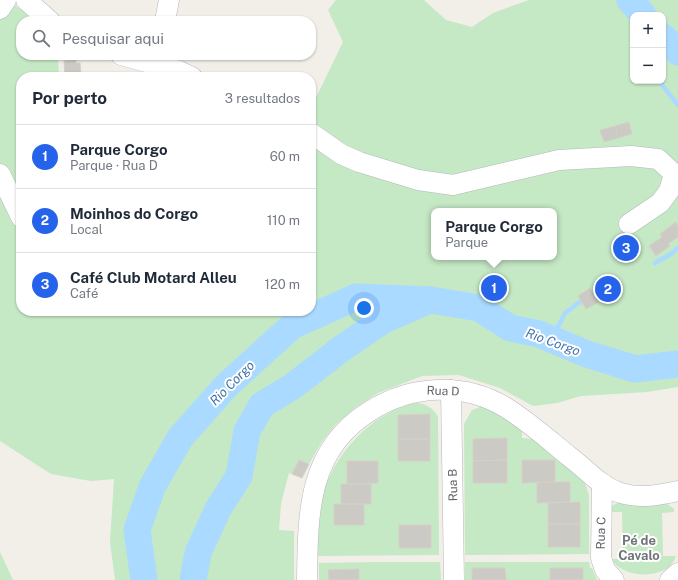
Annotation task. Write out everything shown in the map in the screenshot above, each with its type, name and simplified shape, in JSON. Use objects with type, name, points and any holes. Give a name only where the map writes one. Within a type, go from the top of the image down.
[{"type":"street","points":[[0,9],[6,0]]},
{"type":"street","points":[[26,0],[44,16]]},
{"type":"street","points":[[166,16],[169,0]]},
{"type":"street","points":[[157,60],[182,72]]},
{"type":"street","points":[[316,136],[341,154],[359,162],[418,180],[453,185],[560,160],[631,156],[658,159],[672,172],[673,178],[669,191],[660,203],[629,224]]},
{"type":"street","points":[[0,174],[16,206]]},
{"type":"street","name":"Rua D","points":[[307,580],[309,524],[313,490],[320,470],[336,442],[357,421],[385,402],[405,394],[424,390],[451,390],[479,395],[505,407],[602,483],[620,493],[638,496],[678,491]]},
{"type":"street","name":"Rua B","points":[[451,390],[454,580]]},
{"type":"street","name":"Rua C","points":[[602,483],[601,558],[606,570],[614,580]]},
{"type":"street","points":[[670,580],[678,573]]},
{"type":"green space","points":[[0,0],[9,0],[28,16],[16,16],[16,60],[58,60],[59,72],[16,72],[16,316],[316,316],[316,98],[343,42],[328,10],[336,0],[424,0],[446,20],[472,27],[493,13],[529,0],[678,0],[678,387],[647,392],[581,396],[557,403],[533,406],[500,388],[459,375],[422,376],[378,393],[356,407],[335,425],[321,443],[309,464],[299,460],[292,474],[289,473],[281,503],[279,530],[294,531],[294,580],[115,580],[110,542],[114,479],[91,481],[51,474],[0,441]]},
{"type":"green space","points":[[416,403],[429,407],[438,417],[439,555],[318,556],[319,521],[322,500],[334,468],[344,453],[369,426],[400,408]]},
{"type":"green space","points":[[483,406],[522,427],[522,438],[533,439],[582,479],[589,495],[589,554],[465,555],[464,424],[472,410]]},
{"type":"green space","points":[[618,503],[666,503],[674,509],[674,512],[662,513],[663,556],[676,556],[672,564],[665,570],[656,573],[635,574],[617,566],[611,559],[623,559],[622,512],[610,512],[611,506]]},
{"type":"green space","points":[[0,552],[13,580],[0,580]]},
{"type":"green space","points":[[440,562],[441,580],[319,580],[319,563]]},
{"type":"green space","points":[[465,562],[589,562],[590,568],[592,568],[597,580],[465,580]]},
{"type":"building","points":[[76,60],[76,63],[80,63],[81,72],[65,72],[64,61]]},
{"type":"building","points":[[629,122],[632,134],[618,138],[615,126]]},
{"type":"building","points":[[615,126],[618,138],[604,142],[600,130]]},
{"type":"building","points":[[676,222],[678,226],[678,237],[668,244],[670,246],[656,256],[649,246],[662,237],[660,234]]},
{"type":"building","points":[[620,233],[627,234],[626,241],[637,243],[635,257],[614,254],[616,240],[619,240]]},
{"type":"building","points":[[612,279],[618,293],[604,299],[598,285]]},
{"type":"building","points":[[590,288],[599,302],[586,309],[578,296]]},
{"type":"building","points":[[430,414],[430,439],[398,439],[398,415]]},
{"type":"building","points":[[507,438],[507,460],[473,461],[473,439]]},
{"type":"building","points":[[398,439],[430,439],[430,461],[398,461]]},
{"type":"building","points":[[299,460],[309,464],[302,478],[292,474]]},
{"type":"building","points":[[507,460],[507,483],[473,483],[473,461]]},
{"type":"building","points":[[522,460],[555,460],[555,482],[522,483]]},
{"type":"building","points":[[347,461],[378,461],[378,483],[347,484]]},
{"type":"building","points":[[537,482],[570,482],[570,502],[537,503]]},
{"type":"building","points":[[341,484],[371,484],[371,504],[341,504]]},
{"type":"building","points":[[580,502],[580,524],[548,524],[548,503]]},
{"type":"building","points":[[334,504],[364,504],[364,525],[334,525]]},
{"type":"building","points":[[548,524],[580,524],[580,547],[548,547]]},
{"type":"building","points":[[399,525],[431,525],[431,548],[399,548]]},
{"type":"building","points":[[472,568],[505,568],[506,580],[472,580]]},
{"type":"building","points":[[550,568],[583,568],[583,580],[550,580]]},
{"type":"building","points":[[359,569],[359,580],[329,580],[328,570]]},
{"type":"waterway","name":"Rio Corgo","points":[[630,0],[640,12]]},
{"type":"waterway","name":"Rio Corgo","points":[[666,40],[678,52]]},
{"type":"waterway","points":[[661,84],[678,105]]},
{"type":"waterway","points":[[655,263],[671,254],[678,248]]},
{"type":"waterway","name":"Rio Corgo","points":[[316,315],[356,297],[431,300],[479,308],[510,328],[539,334],[587,354],[635,369],[678,364]]},
{"type":"waterway","points":[[552,339],[565,313],[581,301]]},
{"type":"waterway","name":"Rio Corgo","points":[[193,580],[198,553],[218,509],[239,476],[247,431],[262,405],[293,386],[341,349],[382,321],[425,302]]},
{"type":"waterway","name":"Rio Corgo","points":[[144,580],[137,530],[152,487],[180,438],[226,386],[292,326],[314,316]]},
{"type":"place","name":"Café Club Motard Alleu","points":[[626,248]]},
{"type":"place","name":"Parque Corgo","points":[[494,288]]},
{"type":"place","name":"Moinhos do Corgo","points":[[608,289]]},
{"type":"district","name":"Pé de Cavalo","points":[[639,548]]}]
